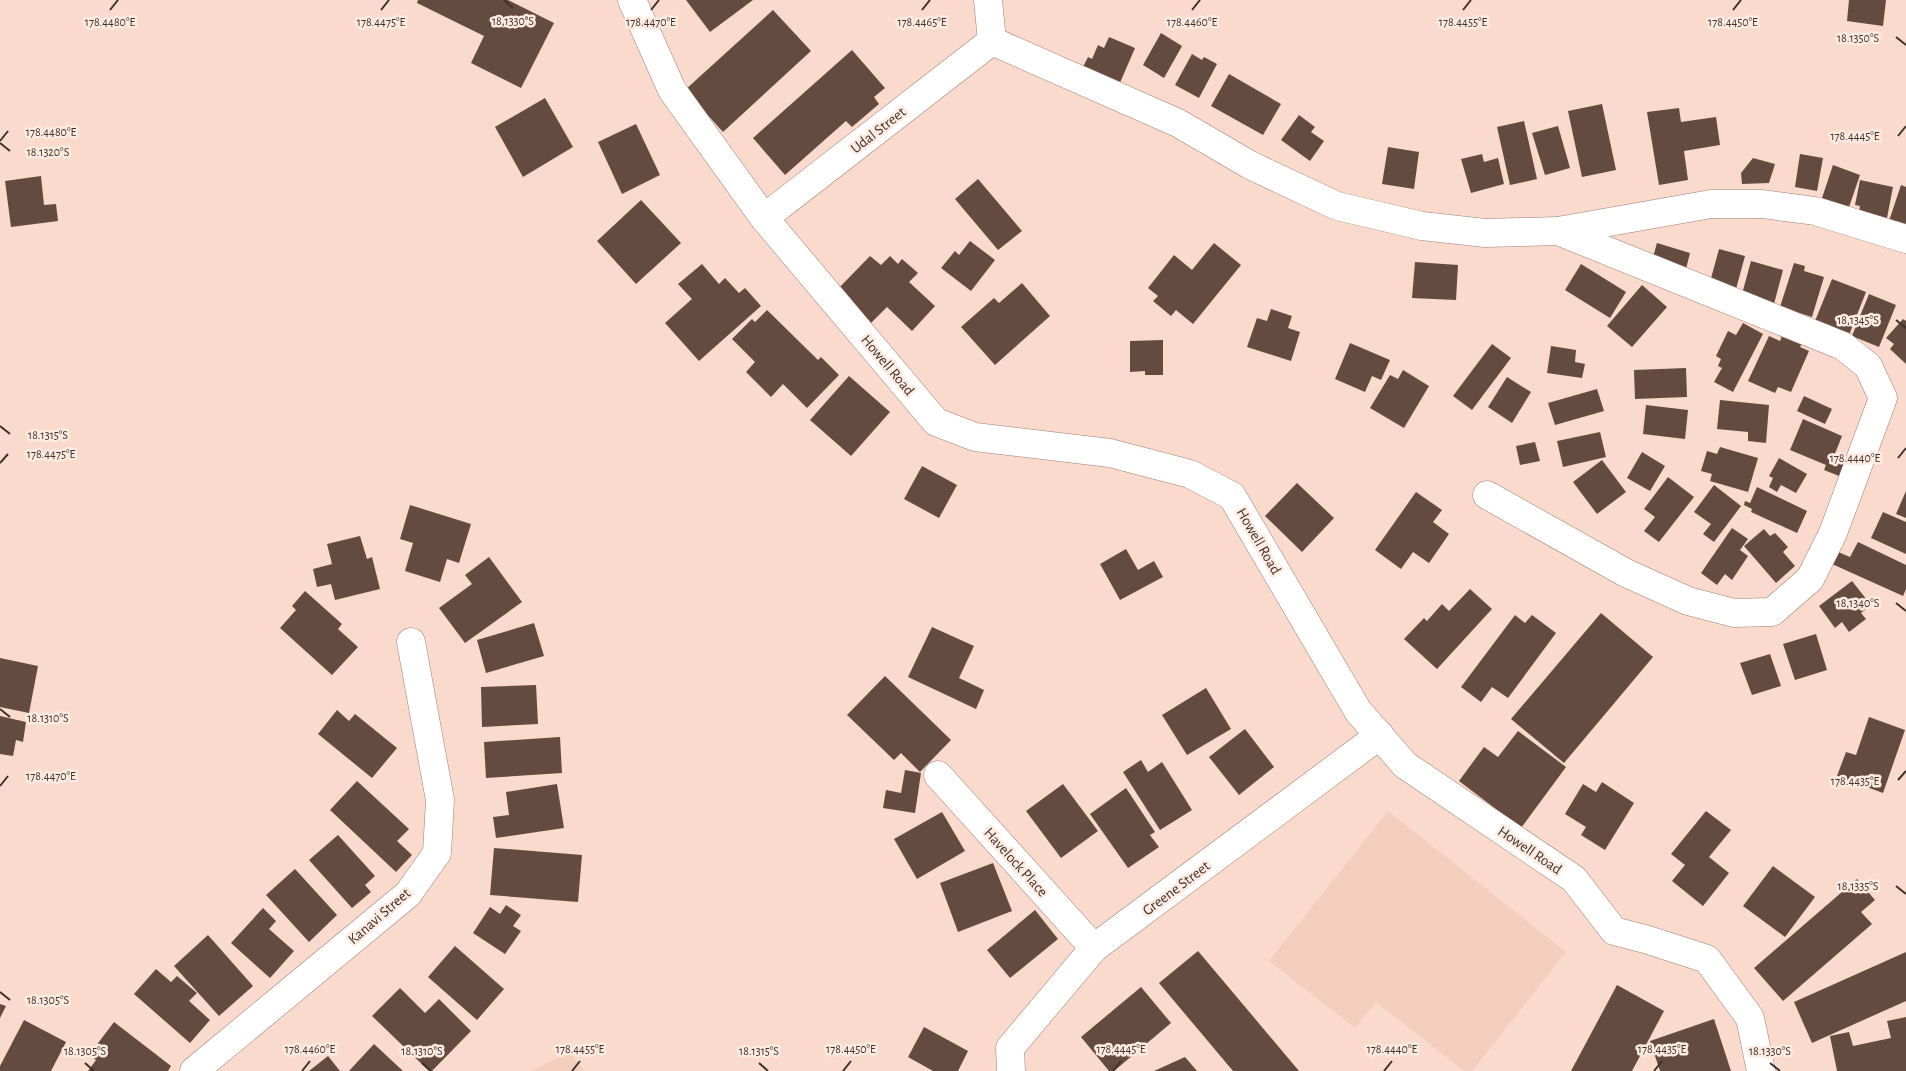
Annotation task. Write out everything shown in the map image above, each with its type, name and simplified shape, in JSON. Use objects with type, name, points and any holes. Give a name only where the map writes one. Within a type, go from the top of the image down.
[{"type":"street","name":"Howell Road","points":[[632,0],[672,90],[764,218],[936,422],[975,436],[1110,453],[1190,474],[1232,496],[1358,711],[1405,765],[1574,879],[1614,932],[1645,939],[1707,959],[1750,1018],[1761,1071]]},
{"type":"street","points":[[988,0],[992,41],[1178,123],[1250,165],[1337,206],[1422,226],[1485,233],[1558,231],[1711,204],[1763,204],[1815,211],[1906,239]]},
{"type":"street","name":"Udal Street","points":[[764,218],[992,41]]},
{"type":"street","points":[[1488,495],[1626,573],[1688,602],[1734,613],[1772,612],[1810,579],[1833,533],[1883,398],[1868,366],[1843,346],[1558,231]]},
{"type":"street","name":"Kanavi Street","points":[[194,1071],[408,894],[437,854],[440,800],[411,642]]},
{"type":"street","name":"Greene Street","points":[[1011,1071],[1010,1048],[1094,948],[1380,735]]},
{"type":"street","name":"Havelock Place","points":[[938,775],[1094,948]]},
{"type":"shaded area","points":[[1388,811],[1566,952],[1472,1071],[1464,1071],[1376,1002],[1355,1028],[1269,961]]},
{"type":"shaded area","points":[[570,1052],[584,1071],[531,1071]]},
{"type":"building","points":[[418,0],[508,0],[554,23],[521,88],[471,63],[484,36],[417,3]]},
{"type":"building","points":[[686,0],[753,0],[710,32]]},
{"type":"building","points":[[1849,0],[1886,0],[1883,26],[1847,21]]},
{"type":"building","points":[[773,10],[811,51],[723,132],[685,90]]},
{"type":"building","points":[[1161,33],[1182,46],[1164,78],[1143,65]]},
{"type":"building","points":[[1109,37],[1135,48],[1119,85],[1082,69],[1088,57],[1092,59],[1098,45],[1104,48]]},
{"type":"building","points":[[852,50],[885,88],[874,97],[879,104],[852,127],[846,121],[785,175],[753,138]]},
{"type":"building","points":[[1192,54],[1202,60],[1204,57],[1217,64],[1199,98],[1175,85]]},
{"type":"building","points":[[1229,74],[1281,104],[1263,135],[1211,106]]},
{"type":"building","points":[[545,98],[573,147],[523,177],[495,127]]},
{"type":"building","points":[[1602,104],[1616,170],[1582,177],[1568,111]]},
{"type":"building","points":[[1679,108],[1681,122],[1716,117],[1720,145],[1684,151],[1688,180],[1659,185],[1647,112]]},
{"type":"building","points":[[1299,115],[1315,127],[1311,132],[1324,141],[1310,161],[1281,140]]},
{"type":"building","points":[[1524,121],[1537,179],[1510,185],[1497,127]]},
{"type":"building","points":[[636,124],[660,175],[622,194],[598,142]]},
{"type":"building","points":[[1558,126],[1570,168],[1545,175],[1532,133]]},
{"type":"building","points":[[1388,147],[1419,152],[1414,189],[1382,184]]},
{"type":"building","points":[[1482,154],[1484,162],[1498,158],[1504,184],[1471,193],[1461,159]]},
{"type":"building","points":[[1800,154],[1823,158],[1817,191],[1795,187]]},
{"type":"building","points":[[1753,158],[1775,164],[1769,183],[1742,184],[1741,173]]},
{"type":"building","points":[[1833,165],[1860,175],[1849,207],[1822,198]]},
{"type":"building","points":[[41,176],[44,205],[56,204],[58,221],[11,227],[5,181]]},
{"type":"building","points":[[978,179],[1022,231],[998,250],[955,199]]},
{"type":"building","points":[[1860,180],[1893,187],[1887,218],[1859,212],[1860,206],[1855,205]]},
{"type":"building","points":[[1901,185],[1906,187],[1906,226],[1889,221]]},
{"type":"building","points":[[641,200],[681,243],[636,284],[597,241]]},
{"type":"building","points":[[970,241],[995,260],[971,291],[941,268],[955,251],[959,255]]},
{"type":"building","points":[[1214,243],[1241,265],[1193,324],[1176,310],[1171,316],[1153,301],[1158,296],[1148,288],[1174,255],[1192,270]]},
{"type":"building","points":[[1657,243],[1690,253],[1685,273],[1651,264]]},
{"type":"building","points":[[1719,249],[1745,256],[1736,289],[1710,282]]},
{"type":"building","points":[[870,256],[881,265],[890,256],[898,264],[902,259],[918,273],[909,282],[935,306],[912,331],[887,307],[870,324],[836,291]]},
{"type":"building","points":[[1751,261],[1783,270],[1774,304],[1742,294]]},
{"type":"building","points":[[1415,262],[1458,265],[1456,300],[1412,298]]},
{"type":"building","points":[[1794,263],[1805,266],[1804,271],[1824,277],[1812,317],[1780,307]]},
{"type":"building","points":[[702,264],[719,284],[725,278],[739,293],[745,288],[761,306],[699,361],[665,323],[692,299],[678,284]]},
{"type":"building","points":[[1581,264],[1626,292],[1610,318],[1565,290]]},
{"type":"building","points":[[1832,279],[1866,292],[1847,340],[1813,326]]},
{"type":"building","points":[[1022,283],[1050,316],[995,365],[961,327],[994,298],[999,303]]},
{"type":"building","points":[[1642,285],[1667,307],[1632,347],[1607,326]]},
{"type":"building","points":[[1869,294],[1896,305],[1879,347],[1852,336]]},
{"type":"building","points":[[1271,309],[1292,316],[1288,328],[1300,332],[1291,361],[1247,347],[1257,318],[1267,321]]},
{"type":"building","points":[[767,310],[818,360],[821,357],[839,375],[807,408],[783,384],[771,397],[746,372],[755,362],[732,339],[752,319],[755,322]]},
{"type":"building","points":[[1903,319],[1906,321],[1906,364],[1890,349],[1894,344],[1886,338]]},
{"type":"building","points":[[1743,323],[1763,334],[1733,392],[1714,382],[1722,368],[1718,366],[1721,359],[1716,356],[1728,331],[1736,335]]},
{"type":"building","points":[[1784,331],[1804,340],[1800,347],[1809,351],[1791,392],[1778,387],[1775,393],[1748,381],[1769,336],[1780,341]]},
{"type":"building","points":[[1163,340],[1163,375],[1145,375],[1145,371],[1130,372],[1130,341]]},
{"type":"building","points":[[1350,343],[1390,360],[1381,380],[1372,376],[1365,392],[1335,379]]},
{"type":"building","points":[[1492,344],[1511,358],[1472,410],[1453,396]]},
{"type":"building","points":[[1551,346],[1576,350],[1575,362],[1585,364],[1582,378],[1547,373]]},
{"type":"building","points":[[1686,368],[1687,397],[1635,399],[1634,370]]},
{"type":"building","points":[[1403,370],[1429,386],[1404,428],[1370,408],[1390,375],[1398,379]]},
{"type":"building","points":[[849,376],[890,412],[851,456],[810,420]]},
{"type":"building","points":[[1507,377],[1531,392],[1512,423],[1488,407]]},
{"type":"building","points":[[1597,389],[1604,411],[1555,425],[1548,403]]},
{"type":"building","points":[[1804,396],[1832,409],[1825,424],[1797,411]]},
{"type":"building","points":[[1720,400],[1769,405],[1766,443],[1748,441],[1748,432],[1717,429]]},
{"type":"building","points":[[1646,405],[1688,410],[1685,439],[1643,434]]},
{"type":"building","points":[[1803,419],[1842,436],[1834,456],[1851,463],[1844,478],[1824,470],[1826,465],[1790,450]]},
{"type":"building","points":[[1600,432],[1606,457],[1563,467],[1557,441]]},
{"type":"building","points":[[1535,442],[1540,461],[1520,465],[1516,446]]},
{"type":"building","points":[[1720,447],[1758,458],[1748,492],[1710,481],[1712,474],[1701,471],[1707,451],[1717,454]]},
{"type":"building","points":[[1642,452],[1665,466],[1650,491],[1627,478]]},
{"type":"building","points":[[1779,458],[1807,474],[1796,493],[1781,485],[1777,492],[1769,487],[1773,478],[1769,476]]},
{"type":"building","points":[[1602,460],[1626,492],[1597,514],[1573,482]]},
{"type":"building","points":[[922,466],[957,485],[939,518],[904,499]]},
{"type":"building","points":[[1668,477],[1694,497],[1659,542],[1644,531],[1655,517],[1644,509]]},
{"type":"building","points":[[1297,483],[1334,518],[1302,552],[1265,516]]},
{"type":"building","points":[[1714,485],[1741,506],[1714,542],[1703,534],[1711,524],[1694,512]]},
{"type":"building","points":[[1757,487],[1807,511],[1797,533],[1751,512],[1752,509],[1744,505],[1745,501],[1750,503]]},
{"type":"building","points":[[1906,491],[1906,518],[1896,514]]},
{"type":"building","points":[[1416,492],[1442,510],[1433,522],[1449,534],[1429,563],[1413,552],[1401,569],[1375,550]]},
{"type":"building","points":[[410,505],[471,524],[459,563],[447,559],[440,582],[405,571],[413,543],[400,539]]},
{"type":"building","points":[[1883,512],[1906,522],[1906,554],[1871,538]]},
{"type":"building","points":[[1732,528],[1748,539],[1740,550],[1748,556],[1732,580],[1725,574],[1717,585],[1701,573]]},
{"type":"building","points":[[1764,529],[1770,536],[1775,533],[1788,547],[1783,552],[1795,566],[1776,583],[1744,546]]},
{"type":"building","points":[[360,536],[367,559],[372,557],[380,589],[335,600],[331,584],[317,587],[313,569],[332,564],[327,544]]},
{"type":"building","points":[[1858,542],[1906,565],[1906,589],[1903,596],[1832,564],[1838,552],[1850,557]]},
{"type":"building","points":[[1126,549],[1138,570],[1154,561],[1163,577],[1120,600],[1100,564]]},
{"type":"building","points":[[489,557],[522,602],[465,643],[439,608],[472,584],[465,575]]},
{"type":"building","points":[[1852,581],[1871,605],[1861,613],[1866,619],[1849,632],[1842,622],[1835,628],[1819,606]]},
{"type":"building","points":[[1470,589],[1492,609],[1437,669],[1404,639],[1424,618],[1427,621],[1442,604],[1449,611]]},
{"type":"building","points":[[305,591],[342,624],[338,629],[358,647],[332,675],[280,628],[296,610],[292,606]]},
{"type":"building","points":[[1601,613],[1653,657],[1564,763],[1511,719]]},
{"type":"building","points":[[1515,615],[1525,623],[1532,615],[1556,633],[1508,698],[1492,687],[1481,702],[1461,687]]},
{"type":"building","points":[[534,623],[544,656],[486,673],[477,640]]},
{"type":"building","points":[[932,627],[974,646],[959,678],[984,690],[976,709],[908,677]]},
{"type":"building","points":[[1816,634],[1827,670],[1795,680],[1783,644]]},
{"type":"building","points":[[1770,654],[1781,686],[1752,695],[1740,663]]},
{"type":"building","points":[[0,658],[38,666],[29,713],[0,707]]},
{"type":"building","points":[[885,676],[951,740],[920,772],[901,753],[894,760],[847,715]]},
{"type":"building","points":[[536,685],[538,724],[482,727],[481,687]]},
{"type":"building","points":[[1206,688],[1231,729],[1187,755],[1162,715]]},
{"type":"building","points":[[337,710],[349,721],[355,714],[397,748],[372,778],[318,734]]},
{"type":"building","points":[[0,716],[26,722],[23,742],[16,740],[13,756],[0,754]]},
{"type":"building","points":[[1869,717],[1905,730],[1883,793],[1837,776],[1846,752],[1856,755]]},
{"type":"building","points":[[1245,729],[1274,767],[1239,795],[1209,757]]},
{"type":"building","points":[[1518,731],[1566,767],[1521,828],[1459,781],[1484,747],[1498,757]]},
{"type":"building","points":[[560,737],[562,773],[486,778],[484,742]]},
{"type":"building","points":[[1141,760],[1148,772],[1162,762],[1192,810],[1160,830],[1123,772]]},
{"type":"building","points":[[905,770],[921,773],[915,813],[883,808],[886,790],[901,793]]},
{"type":"building","points":[[357,781],[409,829],[397,841],[412,855],[396,872],[330,810]]},
{"type":"building","points":[[1602,782],[1634,803],[1605,850],[1581,835],[1586,827],[1565,814],[1583,784],[1596,792]]},
{"type":"building","points":[[557,784],[564,828],[496,838],[493,817],[509,815],[506,792]]},
{"type":"building","points":[[1063,784],[1098,831],[1061,858],[1026,811]]},
{"type":"building","points":[[1126,788],[1155,832],[1150,835],[1159,847],[1128,868],[1090,814]]},
{"type":"building","points":[[1706,811],[1731,830],[1709,857],[1729,873],[1703,906],[1672,881],[1685,865],[1671,854]]},
{"type":"building","points":[[942,812],[965,851],[917,879],[894,839]]},
{"type":"building","points":[[338,835],[375,876],[365,885],[371,892],[352,908],[309,860]]},
{"type":"building","points":[[494,848],[582,855],[578,902],[490,895]]},
{"type":"building","points":[[993,863],[1012,911],[958,932],[940,883]]},
{"type":"building","points":[[1773,866],[1815,897],[1785,937],[1743,906]]},
{"type":"building","points":[[295,869],[337,915],[309,942],[266,895]]},
{"type":"building","points":[[1857,879],[1875,900],[1861,912],[1872,924],[1783,1001],[1754,968]]},
{"type":"building","points":[[506,905],[521,915],[513,926],[521,931],[505,954],[473,933],[490,907],[500,914]]},
{"type":"building","points":[[263,908],[276,921],[269,929],[294,951],[270,978],[231,943]]},
{"type":"building","points":[[1035,910],[1058,939],[1010,978],[987,950]]},
{"type":"building","points":[[208,935],[253,986],[219,1016],[174,966]]},
{"type":"building","points":[[455,946],[504,989],[477,1020],[428,977]]},
{"type":"building","points":[[1198,951],[1299,1071],[1233,1071],[1159,983]]},
{"type":"building","points":[[1906,952],[1906,1001],[1812,1043],[1794,1002]]},
{"type":"building","points":[[156,969],[171,982],[177,976],[197,993],[189,1001],[210,1020],[190,1043],[134,994]]},
{"type":"building","points":[[1617,985],[1664,1011],[1632,1071],[1571,1071]]},
{"type":"building","points":[[1141,987],[1171,1023],[1114,1071],[1109,1071],[1081,1037]]},
{"type":"building","points":[[400,988],[425,1013],[439,999],[471,1031],[432,1071],[429,1071],[372,1016]]},
{"type":"building","points":[[0,1004],[6,1006],[0,1018]]},
{"type":"building","points":[[1906,1017],[1906,1071],[1837,1071],[1830,1036],[1849,1032],[1853,1046],[1891,1038],[1887,1021]]},
{"type":"building","points":[[1714,1019],[1731,1071],[1660,1071],[1650,1041]]},
{"type":"building","points":[[24,1020],[66,1042],[51,1071],[0,1071],[0,1066]]},
{"type":"building","points":[[114,1022],[171,1066],[168,1071],[88,1071],[96,1060],[89,1055]]},
{"type":"building","points":[[924,1027],[968,1051],[958,1071],[933,1071],[908,1057]]},
{"type":"building","points":[[374,1044],[403,1071],[349,1071]]},
{"type":"building","points":[[328,1056],[340,1071],[309,1071]]},
{"type":"building","points":[[1185,1057],[1197,1071],[1154,1071]]}]
